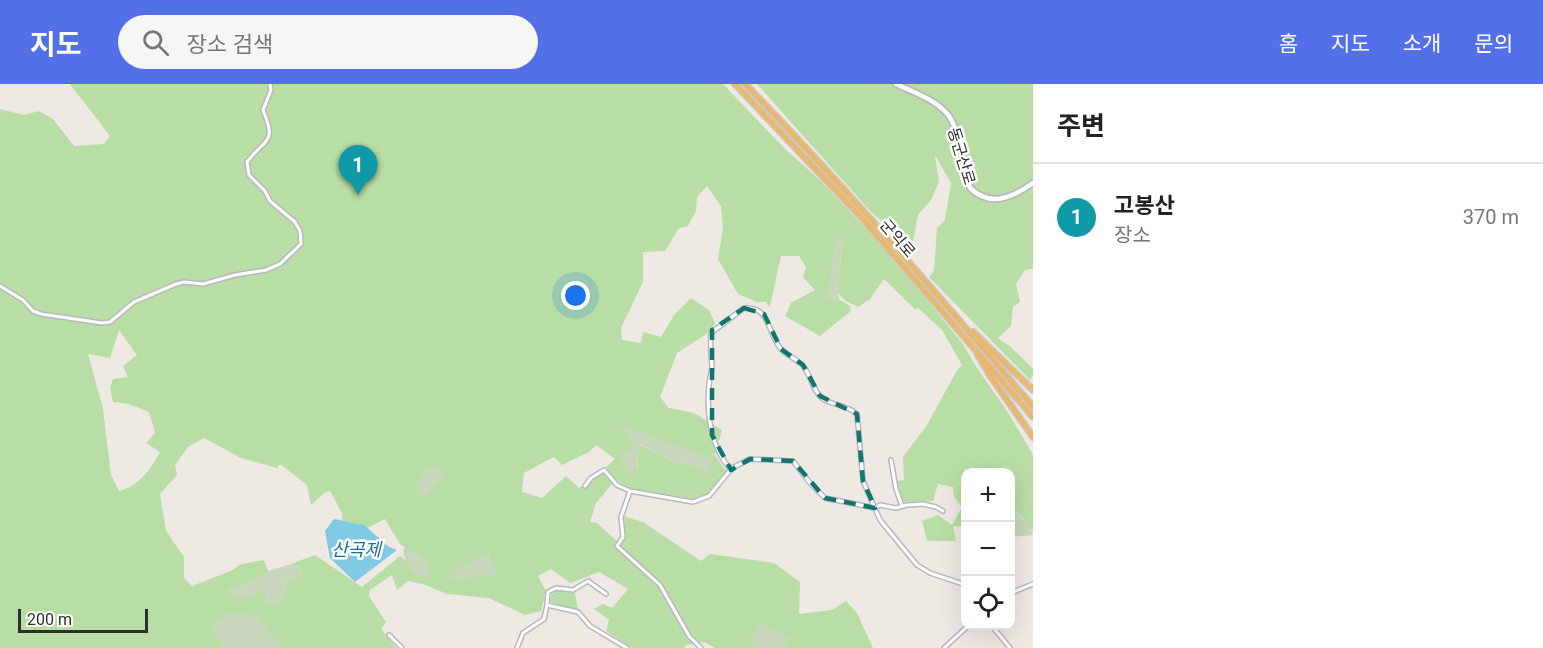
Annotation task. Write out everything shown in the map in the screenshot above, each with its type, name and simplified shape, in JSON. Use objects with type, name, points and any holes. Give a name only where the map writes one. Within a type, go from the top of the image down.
[{"type":"highway","name":"군익로","points":[[735,84],[855,210],[1033,417]]},
{"type":"highway","name":"군익로","points":[[745,84],[816,157],[1033,407]]},
{"type":"highway","points":[[958,319],[1033,390]]},
{"type":"highway","points":[[971,344],[991,377],[1033,436]]},
{"type":"street","points":[[0,286],[23,300],[33,311],[41,314],[102,323],[110,321],[134,302],[176,284],[184,282],[203,284],[235,275],[261,272],[280,264],[301,244],[300,231],[295,222],[270,201],[265,191],[249,175],[247,162],[265,144],[270,133],[271,128],[263,110],[271,90],[270,84]]},
{"type":"street","name":"동군산로","points":[[896,84],[926,99],[947,114],[954,126],[970,188],[975,194],[997,200],[1007,199],[1033,183]]},
{"type":"street","points":[[731,470],[722,460],[712,435],[709,385],[712,369],[711,333],[744,308],[750,307],[764,314],[781,350],[803,365],[820,396],[857,414],[863,481],[880,520],[916,565],[930,573],[961,583]]},
{"type":"street","points":[[585,486],[591,478],[604,470],[617,484],[630,491],[693,502],[709,496],[731,470],[750,459],[793,461],[825,498],[874,508],[880,505],[896,508],[923,504],[943,511]]},
{"type":"street","points":[[891,460],[896,489],[902,506]]},
{"type":"street","points":[[630,491],[621,517],[623,537],[617,546],[660,585],[689,636],[701,648]]},
{"type":"street","points":[[517,648],[523,633],[544,619],[548,592],[556,588],[573,590],[588,581],[606,594]]},
{"type":"street","points":[[1015,591],[1033,584]]},
{"type":"street","points":[[547,605],[578,612],[590,626],[627,648]]},
{"type":"street","points":[[944,648],[964,630]]},
{"type":"street","points":[[995,630],[1010,648]]},
{"type":"street","points":[[388,635],[402,648]]},
{"type":"highlighted area","points":[[744,308],[764,314],[781,349],[803,365],[820,396],[857,414],[863,481],[875,508],[825,498],[793,461],[750,459],[731,470],[712,435],[712,330]]},
{"type":"green space","points":[[70,84],[723,84],[785,149],[820,180],[888,252],[963,344],[1033,455],[1033,532],[1015,511],[1015,468],[961,468],[961,506],[954,497],[953,487],[938,484],[933,501],[904,502],[896,481],[904,480],[903,457],[927,425],[962,365],[942,330],[917,307],[916,310],[884,279],[870,299],[858,307],[837,293],[843,237],[827,297],[840,300],[850,306],[851,311],[820,336],[785,316],[791,303],[815,290],[803,277],[806,267],[799,256],[781,256],[770,307],[766,302],[757,302],[738,294],[718,259],[723,228],[721,206],[707,186],[697,197],[696,211],[688,226],[679,228],[665,251],[643,252],[643,282],[621,328],[622,340],[641,343],[643,332],[661,337],[674,315],[691,298],[709,310],[715,324],[705,335],[677,353],[660,397],[669,408],[694,413],[722,430],[715,455],[726,471],[707,494],[693,499],[629,488],[615,479],[606,467],[615,459],[596,445],[589,452],[562,465],[554,457],[524,473],[522,492],[542,498],[566,476],[579,488],[603,472],[612,484],[596,503],[590,522],[597,523],[621,545],[625,533],[624,516],[643,522],[701,561],[710,554],[774,563],[800,582],[799,614],[832,610],[846,601],[857,613],[873,648],[781,648],[789,638],[751,640],[756,648],[715,648],[704,642],[686,645],[684,648],[632,648],[606,631],[609,620],[594,609],[603,604],[612,608],[628,589],[599,572],[570,583],[551,569],[538,576],[546,591],[541,611],[525,615],[489,598],[447,594],[423,584],[408,581],[397,590],[392,575],[370,590],[369,596],[386,622],[381,629],[396,648],[0,648],[0,109],[24,115],[39,111],[53,119],[74,146],[104,144],[110,136]],"holes":[[[119,330],[137,355],[123,366],[128,377],[113,379],[110,388],[113,402],[129,404],[149,412],[155,433],[146,443],[160,452],[144,476],[126,489],[119,491],[111,475],[103,409],[88,354],[110,358]],[[622,426],[709,468],[709,472],[702,468],[673,463],[660,453],[639,445],[637,471],[636,446]],[[204,438],[241,458],[277,468],[280,464],[307,485],[311,505],[324,493],[330,491],[342,513],[342,520],[353,525],[363,524],[367,528],[385,519],[400,544],[428,564],[426,579],[417,574],[400,556],[362,587],[315,555],[288,565],[302,567],[288,581],[279,605],[267,588],[226,590],[258,580],[268,571],[264,560],[241,564],[231,571],[192,586],[184,578],[184,557],[166,531],[160,494],[177,475],[175,465],[188,447]],[[489,553],[490,577],[479,573],[464,579],[450,577]]]},
{"type":"green space","points":[[757,84],[1033,84],[1033,269],[1025,270],[1016,284],[1020,302],[1013,307],[1011,326],[998,338],[1011,347],[1033,369],[1033,376],[1030,380],[929,277],[934,271],[937,228],[945,220],[951,183],[935,155],[939,182],[931,200],[918,215],[912,247],[871,212]]},
{"type":"green space","points":[[836,235],[843,237],[837,293],[840,300],[827,297]]},
{"type":"green space","points":[[621,425],[713,459],[709,472],[702,468],[673,463],[660,453],[640,445],[635,477],[627,473],[620,456],[635,446]]},
{"type":"green space","points":[[429,466],[442,469],[444,476],[424,496],[418,495],[424,472]]},
{"type":"green space","points":[[961,509],[961,527],[953,526],[956,541],[927,541],[922,521],[938,515],[952,525]]},
{"type":"green space","points":[[1015,511],[1027,523],[1033,535],[1015,537]]},
{"type":"green space","points":[[404,547],[428,564],[430,573],[426,580],[416,574],[406,563]]},
{"type":"green space","points":[[489,553],[496,574],[490,577],[479,573],[464,579],[449,577],[466,564]]},
{"type":"green space","points":[[288,565],[302,567],[303,577],[288,581],[279,605],[264,604],[267,588],[241,599],[226,590],[258,580],[268,571]]},
{"type":"green space","points":[[558,589],[575,593],[578,610],[551,603],[551,596]]},
{"type":"green space","points":[[226,614],[256,615],[282,648],[222,648],[211,627]]},
{"type":"green space","points":[[760,623],[789,638],[781,648],[756,648],[751,640]]},
{"type":"water","name":"산곡제","points":[[334,519],[363,524],[389,547],[397,550],[355,582],[330,558],[325,531]]},
{"type":"place","name":"고봉산","points":[[358,195]]}]
